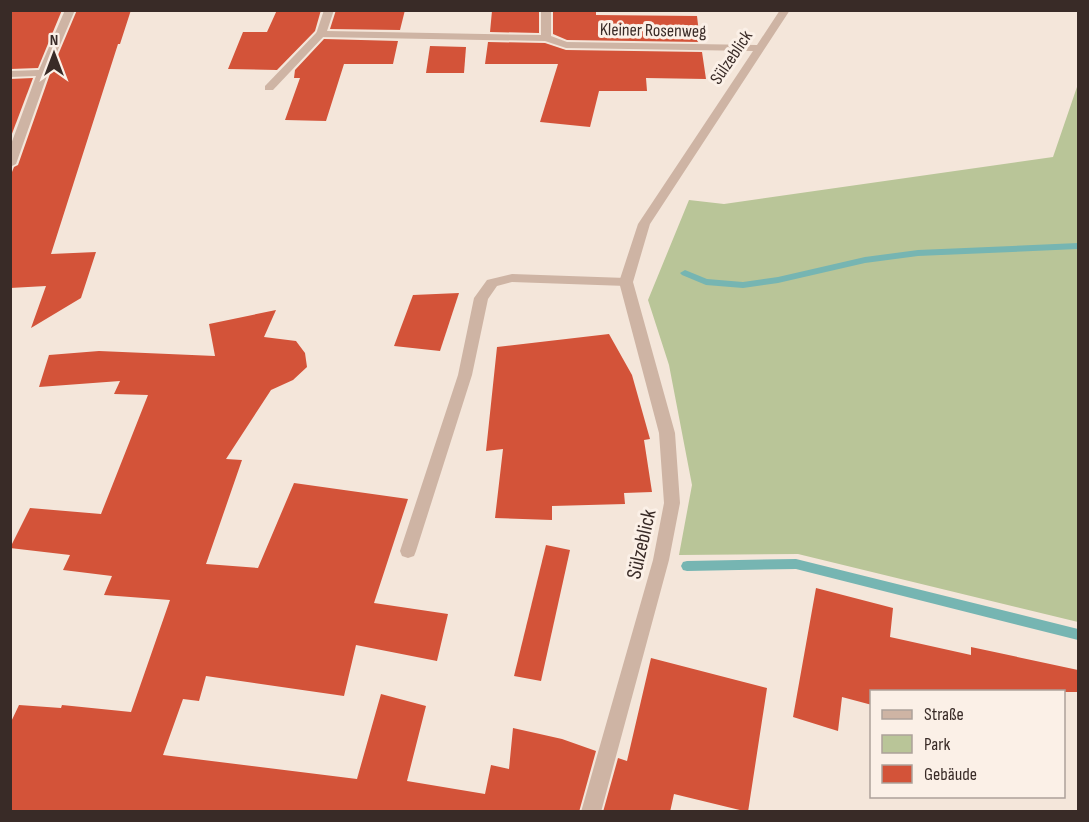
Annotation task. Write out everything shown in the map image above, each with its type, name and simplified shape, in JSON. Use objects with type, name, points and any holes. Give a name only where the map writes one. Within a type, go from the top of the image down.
[{"type":"street","points":[[10,164],[43,73],[70,10]]},
{"type":"street","points":[[269,88],[321,34],[329,10]]},
{"type":"street","points":[[546,10],[546,38]]},
{"type":"street","name":"Sülzeblick","points":[[591,812],[661,560],[672,503],[667,434],[626,282],[644,224],[785,10]]},
{"type":"street","name":"Kleiner Rosenweg","points":[[321,34],[546,38],[566,45],[761,48]]},
{"type":"street","points":[[10,74],[43,73]]},
{"type":"street","points":[[408,551],[465,375],[481,298],[492,283],[512,278],[626,282]]},
{"type":"green space","points":[[1078,84],[1078,622],[798,554],[679,555],[692,485],[669,365],[648,300],[689,200],[724,204],[1053,157]]},
{"type":"building","points":[[10,10],[62,10],[38,68],[10,69]]},
{"type":"building","points":[[77,10],[131,10],[51,254],[96,252],[81,298],[31,328],[46,286],[10,288],[10,177],[14,167],[18,165],[50,74]]},
{"type":"building","points":[[277,10],[321,10],[315,31],[277,70],[228,69],[243,32],[267,32]]},
{"type":"building","points":[[336,10],[405,10],[400,30],[330,29]]},
{"type":"building","points":[[569,10],[596,10],[596,15],[697,16],[700,42],[567,40],[553,34],[553,12],[569,12]]},
{"type":"building","points":[[492,11],[539,12],[539,33],[490,32]]},
{"type":"building","points":[[324,39],[398,41],[393,64],[344,64],[326,121],[285,120],[300,78],[294,78],[295,70]]},
{"type":"building","points":[[488,42],[545,43],[566,50],[702,52],[706,79],[646,78],[647,91],[599,91],[590,127],[540,122],[558,64],[485,64]]},
{"type":"building","points":[[430,46],[466,47],[464,73],[426,73]]},
{"type":"building","points":[[33,78],[10,139],[10,79]]},
{"type":"building","points":[[459,293],[440,351],[394,346],[413,295]]},
{"type":"building","points":[[276,310],[264,337],[296,341],[305,353],[307,367],[293,380],[271,390],[226,459],[242,460],[206,564],[258,568],[294,483],[408,499],[374,603],[448,614],[437,661],[356,645],[344,696],[206,676],[199,701],[183,699],[163,755],[357,779],[381,694],[426,706],[407,781],[485,794],[491,765],[509,769],[513,728],[562,739],[596,751],[579,812],[10,812],[10,724],[19,705],[61,708],[62,705],[131,712],[170,600],[104,595],[112,576],[63,570],[70,555],[10,548],[30,508],[101,514],[148,395],[114,394],[120,381],[39,387],[49,355],[99,351],[215,356],[209,324]]},
{"type":"building","points":[[609,334],[632,375],[650,439],[644,440],[652,492],[624,493],[625,504],[552,506],[552,520],[495,518],[503,449],[486,451],[497,347]]},
{"type":"building","points":[[546,545],[570,550],[541,681],[514,676]]},
{"type":"building","points":[[816,588],[893,608],[890,637],[971,655],[971,647],[1078,670],[1078,692],[1065,692],[1065,690],[870,690],[870,704],[842,697],[838,731],[793,717]]},
{"type":"building","points":[[651,658],[767,688],[748,812],[674,794],[670,812],[603,812],[618,758],[627,761]]},
{"type":"waterway","points":[[685,273],[706,282],[743,285],[778,280],[865,260],[918,253],[1078,246]]},
{"type":"waterway","points":[[687,566],[796,564],[1078,635]]}]
